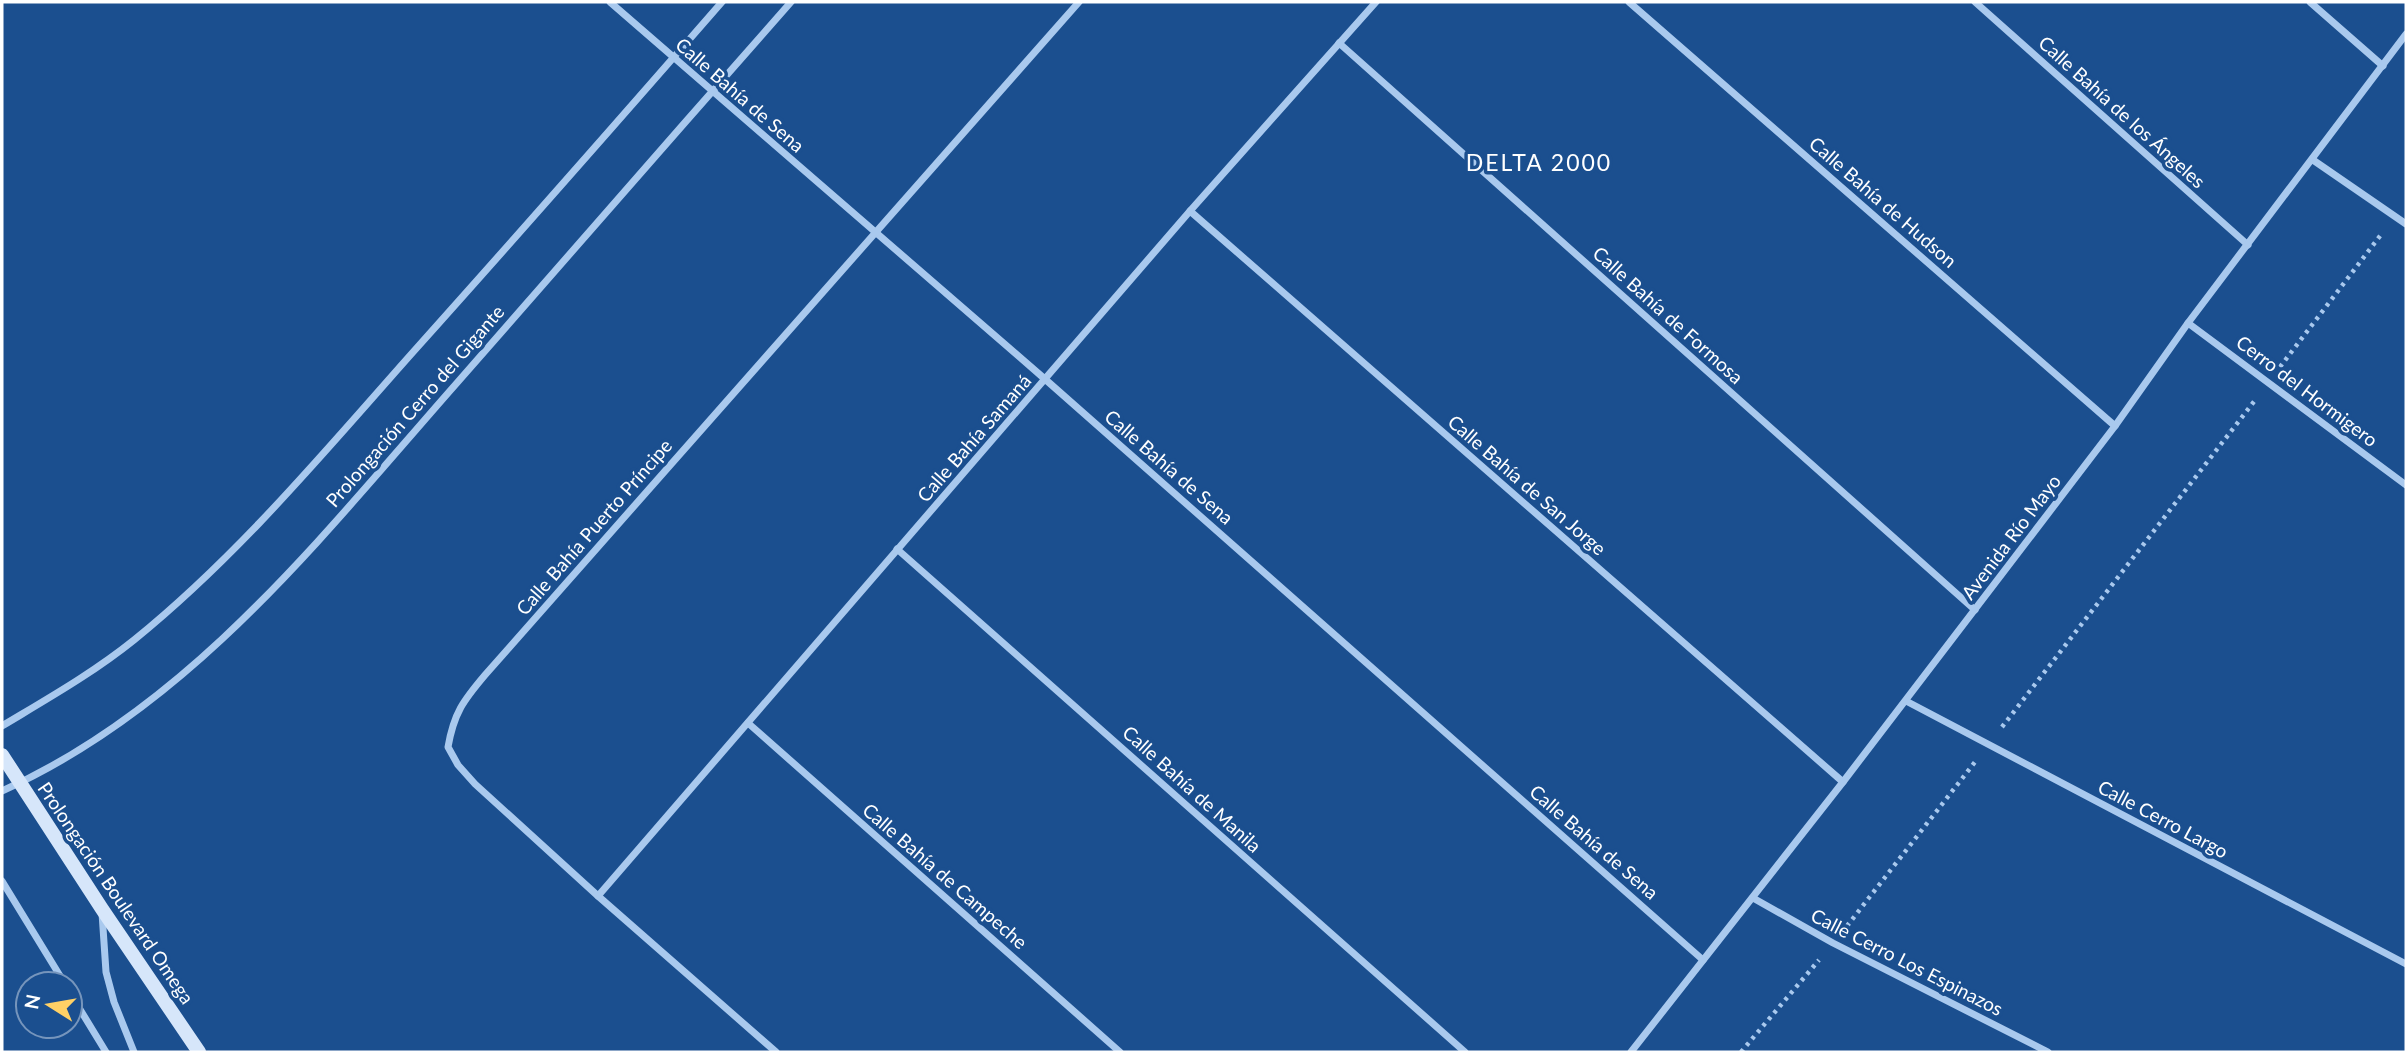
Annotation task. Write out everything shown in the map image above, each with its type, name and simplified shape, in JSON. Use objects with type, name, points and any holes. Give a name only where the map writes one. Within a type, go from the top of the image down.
[{"type":"street","name":"Calle Bahía de Sena","points":[[610,2],[1046,380],[1703,960]]},
{"type":"street","name":"Prolongación Cerro del Gigante","points":[[2,726],[90,673],[133,641],[233,551],[495,261],[722,2]]},
{"type":"street","name":"Prolongación Cerro del Gigante","points":[[2,791],[75,752],[168,688],[213,649],[261,601],[353,501],[791,2]]},
{"type":"street","name":"Calle Bahía Puerto Príncipe","points":[[776,1052],[475,785],[458,765],[448,747],[452,726],[463,701],[485,674],[1079,2]]},
{"type":"street","name":"Calle Bahía Samaná","points":[[598,896],[1190,211],[1376,2]]},
{"type":"street","name":"Calle Bahía de Hudson","points":[[1629,2],[2115,426]]},
{"type":"street","name":"Calle Bahía de los Ángeles","points":[[1975,2],[2248,246]]},
{"type":"street","points":[[2311,2],[2383,65]]},
{"type":"street","name":"Avenida Río Mayo","points":[[1631,1052],[1906,701],[2115,426],[2188,323],[2406,34]]},
{"type":"street","name":"Calle Bahía de Formosa","points":[[1339,43],[1975,610]]},
{"type":"street","points":[[2313,160],[2406,224]]},
{"type":"street","name":"Calle Bahía de San Jorge","points":[[1190,211],[1843,782]]},
{"type":"street","name":"Cerro del Hormigero","points":[[2188,323],[2406,485]]},
{"type":"street","name":"Calle Bahía de Manila","points":[[897,549],[1465,1052]]},
{"type":"street","name":"Calle Cerro Largo","points":[[1906,701],[2406,964]]},
{"type":"street","name":"Calle Bahía de Campeche","points":[[748,723],[1120,1052]]},
{"type":"street","name":"Prolongación Boulevard Omega","points":[[2,755],[199,1052]]},
{"type":"street","points":[[2,881],[56,970]]},
{"type":"street","name":"Calle Cerro Los Espinazos","points":[[1753,898],[1833,943],[2048,1052]]},
{"type":"street","points":[[102,909],[106,972],[114,1002],[134,1052]]},
{"type":"street","points":[[84,1016],[106,1052]]},
{"type":"path","points":[[1741,1052],[1833,943],[1988,746],[2395,215]]},
{"type":"district","name":"DELTA 2000","points":[[1539,163]]}]
